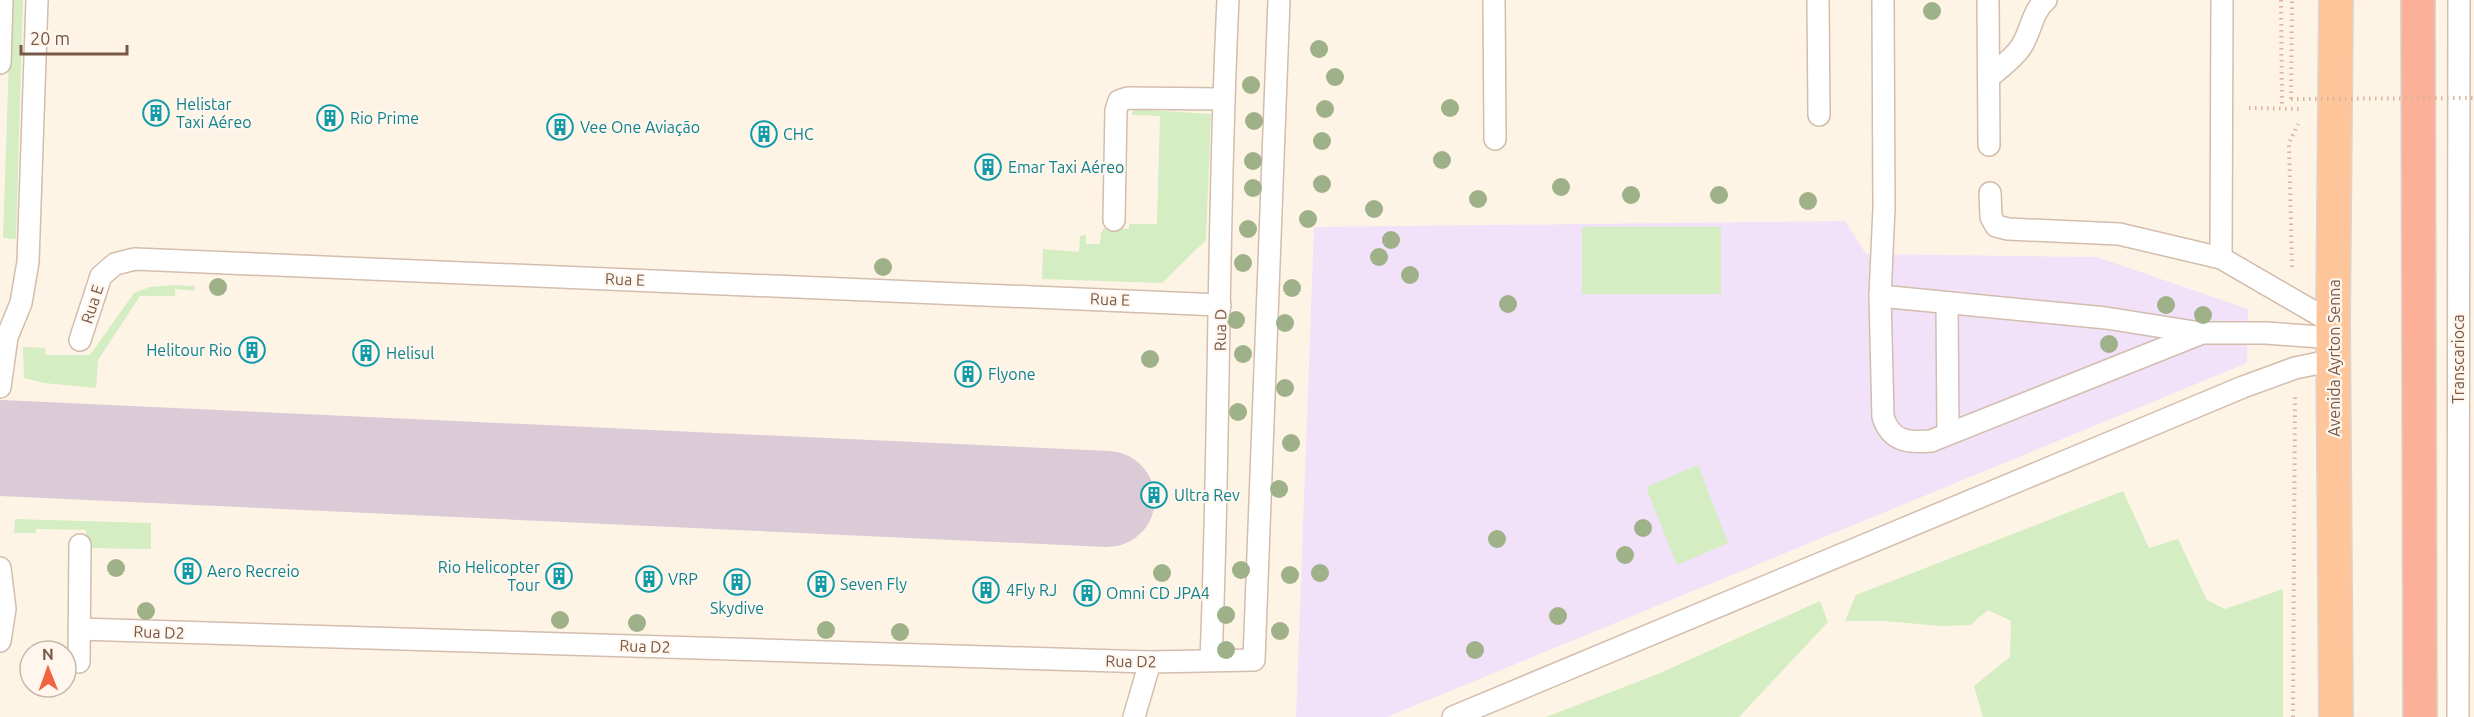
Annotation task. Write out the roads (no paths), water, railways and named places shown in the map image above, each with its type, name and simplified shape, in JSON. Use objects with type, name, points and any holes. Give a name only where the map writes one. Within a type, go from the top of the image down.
[{"type":"highway","name":"Avenida Ayrton Senna","points":[[2336,0],[2334,341],[2336,717]]},
{"type":"highway","points":[[2418,0],[2420,717]]},
{"type":"lane","points":[[0,63],[2,0]]},
{"type":"lane","points":[[0,387],[7,336],[21,303],[28,262],[37,0]]},
{"type":"lane","name":"Rua D","points":[[1211,660],[1223,99],[1228,0]]},
{"type":"lane","name":"Rua D2","points":[[79,629],[1150,662],[1254,660],[1279,0]]},
{"type":"lane","points":[[1494,0],[1495,139]]},
{"type":"lane","points":[[1818,0],[1819,115]]},
{"type":"lane","points":[[1883,0],[1884,208],[1880,296],[1883,417],[1894,437],[1912,443],[1931,441],[2202,333]]},
{"type":"lane","points":[[1988,0],[1989,145]]},
{"type":"lane","points":[[1989,77],[2011,59],[2021,47],[2035,14],[2046,0]]},
{"type":"lane","points":[[2221,258],[2222,0]]},
{"type":"lane","name":"Transcarioca","points":[[2458,0],[2458,717]]},
{"type":"lane","points":[[1114,220],[1116,110],[1119,101],[1128,98],[1223,99]]},
{"type":"lane","points":[[1989,192],[1991,217],[1996,226],[2002,228],[2119,234],[2221,258],[2334,341]]},
{"type":"lane","name":"Rua E","points":[[80,340],[101,276],[115,264],[135,259],[1220,305]]},
{"type":"lane","points":[[1880,296],[2106,318],[2202,333],[2266,333],[2334,341]]},
{"type":"lane","points":[[1947,303],[1948,433]]},
{"type":"lane","points":[[0,312],[7,336]]},
{"type":"lane","points":[[1452,717],[2243,387],[2295,368],[2334,341]]},
{"type":"lane","points":[[79,662],[80,545]]},
{"type":"lane","points":[[0,568],[5,609],[0,641]]},
{"type":"lane","points":[[1134,717],[1150,662]]},
{"type":"place","name":"Helistar Taxi Aéreo","points":[[156,113]]},
{"type":"place","name":"Rio Prime","points":[[330,118]]},
{"type":"place","name":"Vee One Aviação","points":[[560,127]]},
{"type":"place","name":"CHC","points":[[764,134]]},
{"type":"place","name":"Emar Taxi Aéreo","points":[[988,167]]},
{"type":"place","name":"Helitour Rio","points":[[252,350]]},
{"type":"place","name":"Helisul","points":[[366,353]]},
{"type":"place","name":"Flyone","points":[[968,374]]},
{"type":"place","name":"Ultra Rev","points":[[1154,495]]},
{"type":"place","name":"Aero Recreio","points":[[188,571]]},
{"type":"place","name":"Rio Helicopter Tour","points":[[559,576]]},
{"type":"place","name":"VRP","points":[[649,579]]},
{"type":"place","name":"Skydive","points":[[737,582]]},
{"type":"place","name":"Seven Fly","points":[[821,584]]},
{"type":"place","name":"4Fly RJ","points":[[986,590]]},
{"type":"place","name":"Omni CD JPA4","points":[[1087,593]]}]
